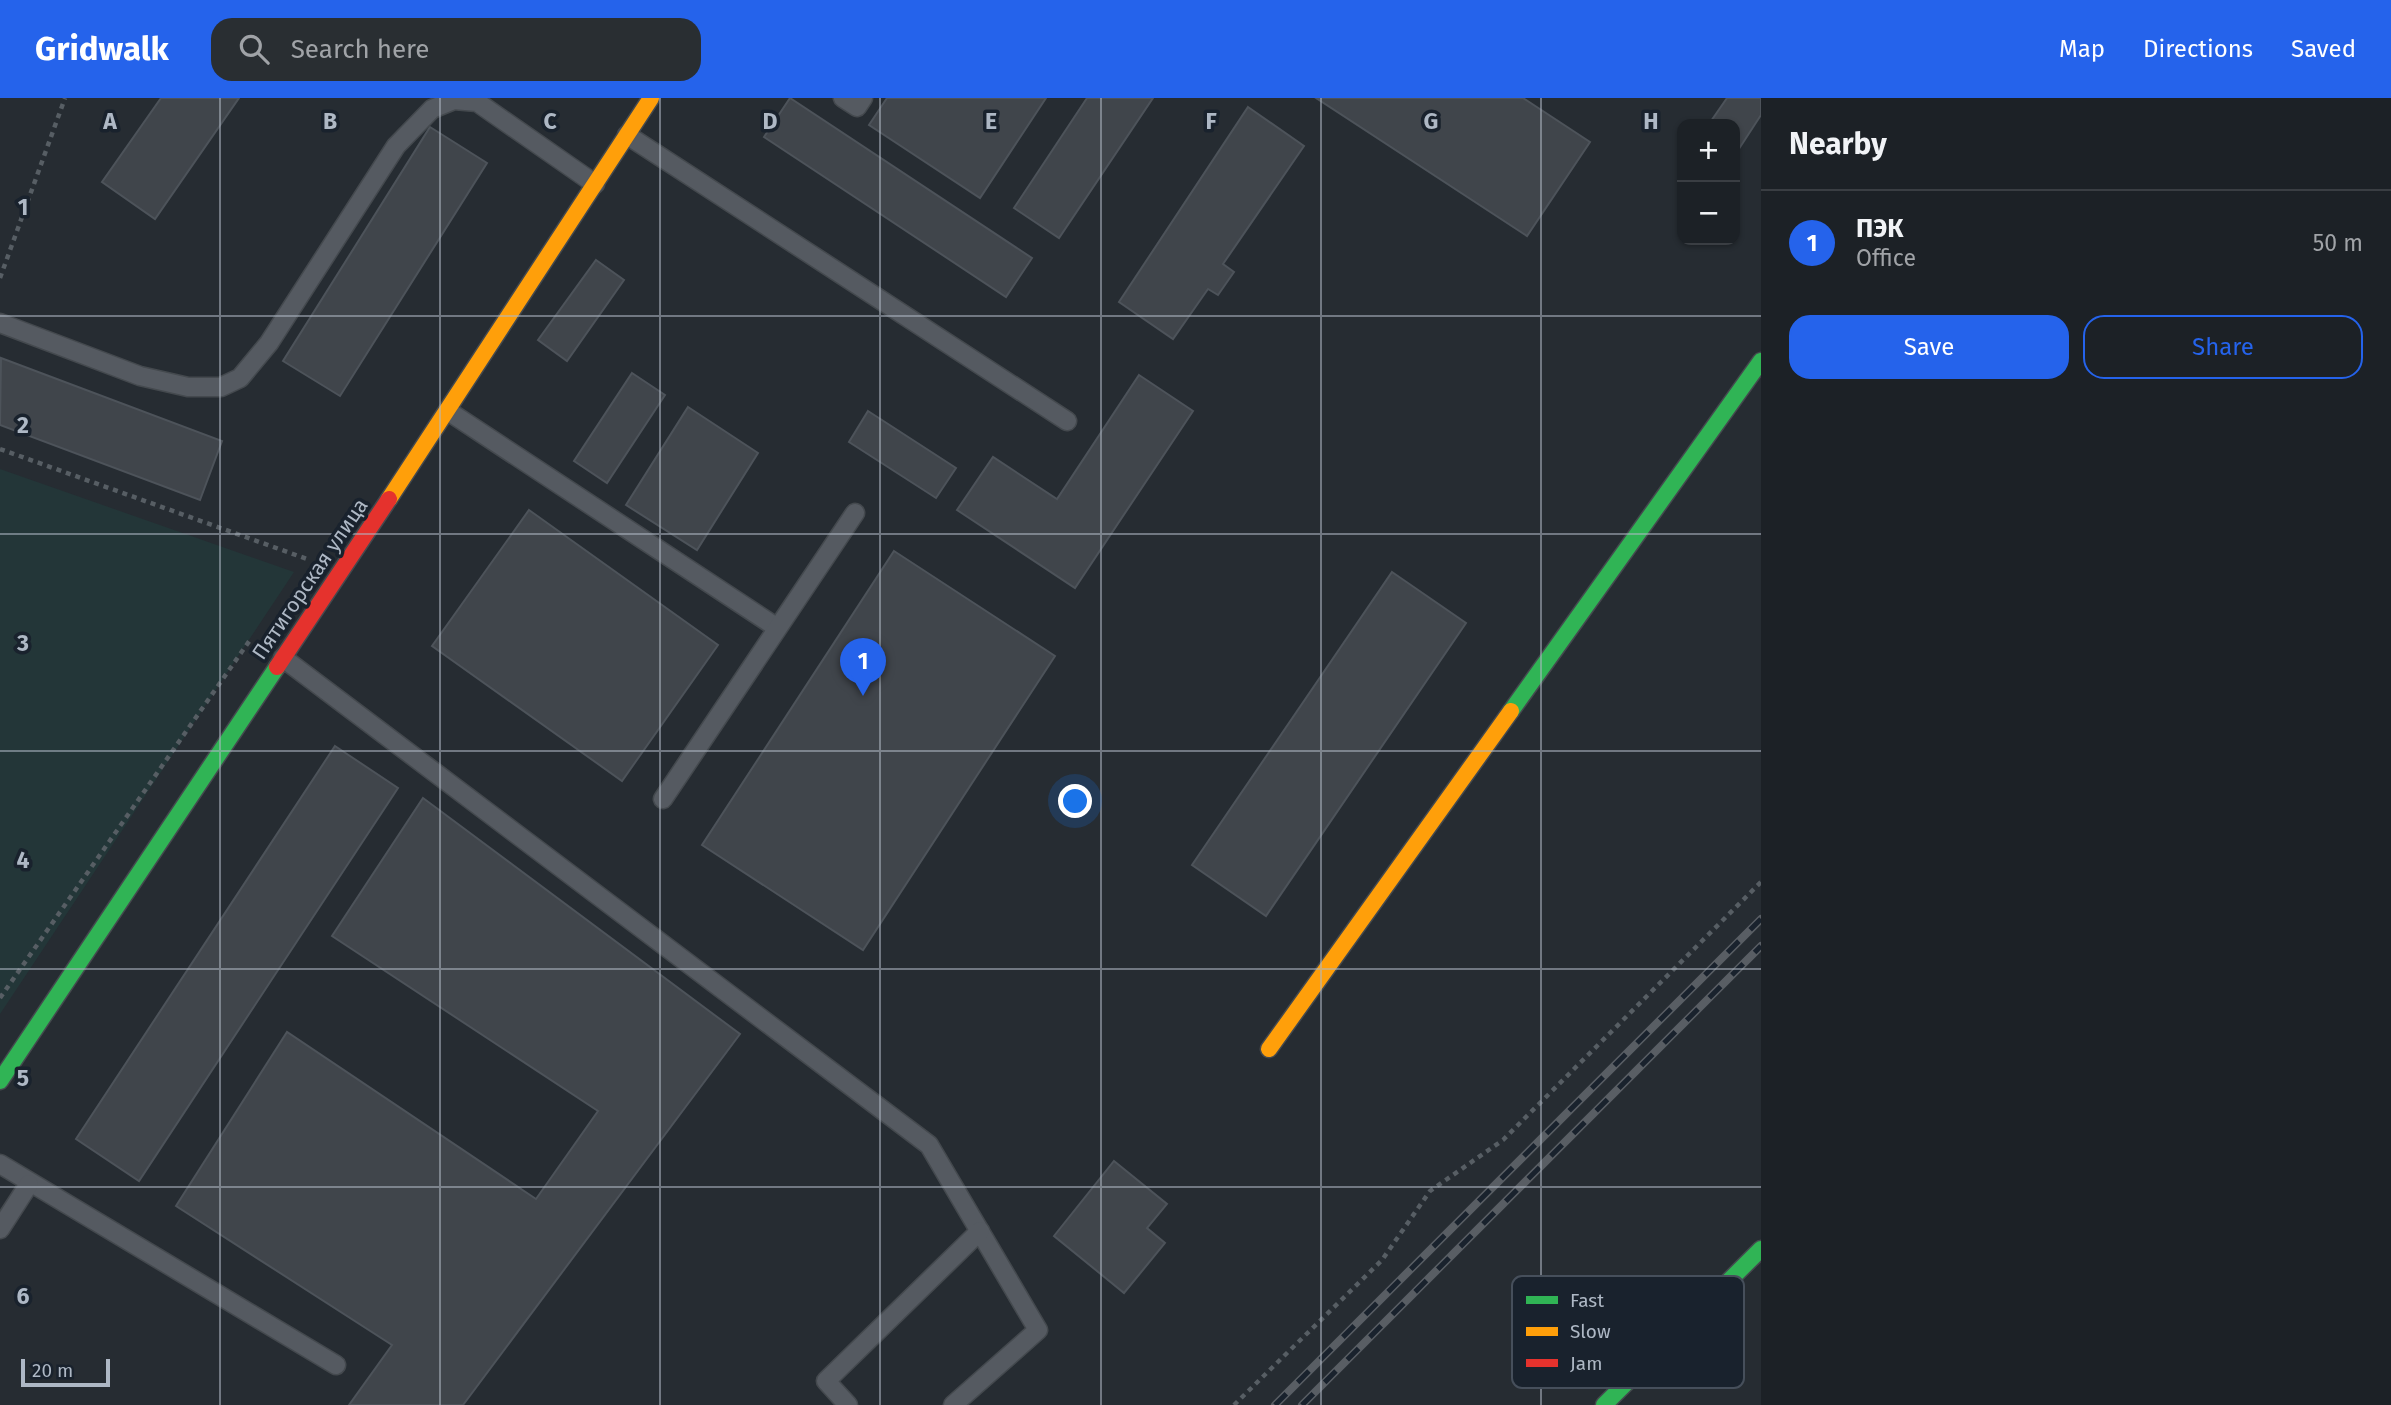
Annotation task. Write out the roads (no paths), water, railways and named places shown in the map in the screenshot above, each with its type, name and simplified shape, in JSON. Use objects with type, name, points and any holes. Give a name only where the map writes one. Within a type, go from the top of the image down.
[{"type":"main road","name":"Пятигорская улица","points":[[0,1081],[448,411],[651,98]]},
{"type":"main road","points":[[1269,1049],[1761,361]]},
{"type":"main road","points":[[1737,1276],[1761,1249]]},
{"type":"main road","points":[[1604,1405],[1622,1388]]},
{"type":"lane","points":[[843,98],[857,107],[863,98]]},
{"type":"lane","points":[[0,323],[140,376],[188,387],[221,387],[240,378],[269,343],[396,146],[432,109],[454,100],[477,102],[595,184]]},
{"type":"lane","points":[[627,135],[1067,421]]},
{"type":"lane","points":[[448,411],[776,627]]},
{"type":"lane","points":[[663,799],[855,513]]},
{"type":"lane","points":[[283,658],[929,1145],[1038,1330],[953,1405]]},
{"type":"lane","points":[[0,1164],[29,1184],[336,1365]]},
{"type":"lane","points":[[0,1229],[29,1184]]},
{"type":"lane","points":[[848,1405],[826,1381],[980,1231]]},
{"type":"railway","points":[[1275,1405],[1761,919]]},
{"type":"railway","points":[[1302,1405],[1761,946]]},
{"type":"place","name":"ПЭК","points":[[863,696]]}]
